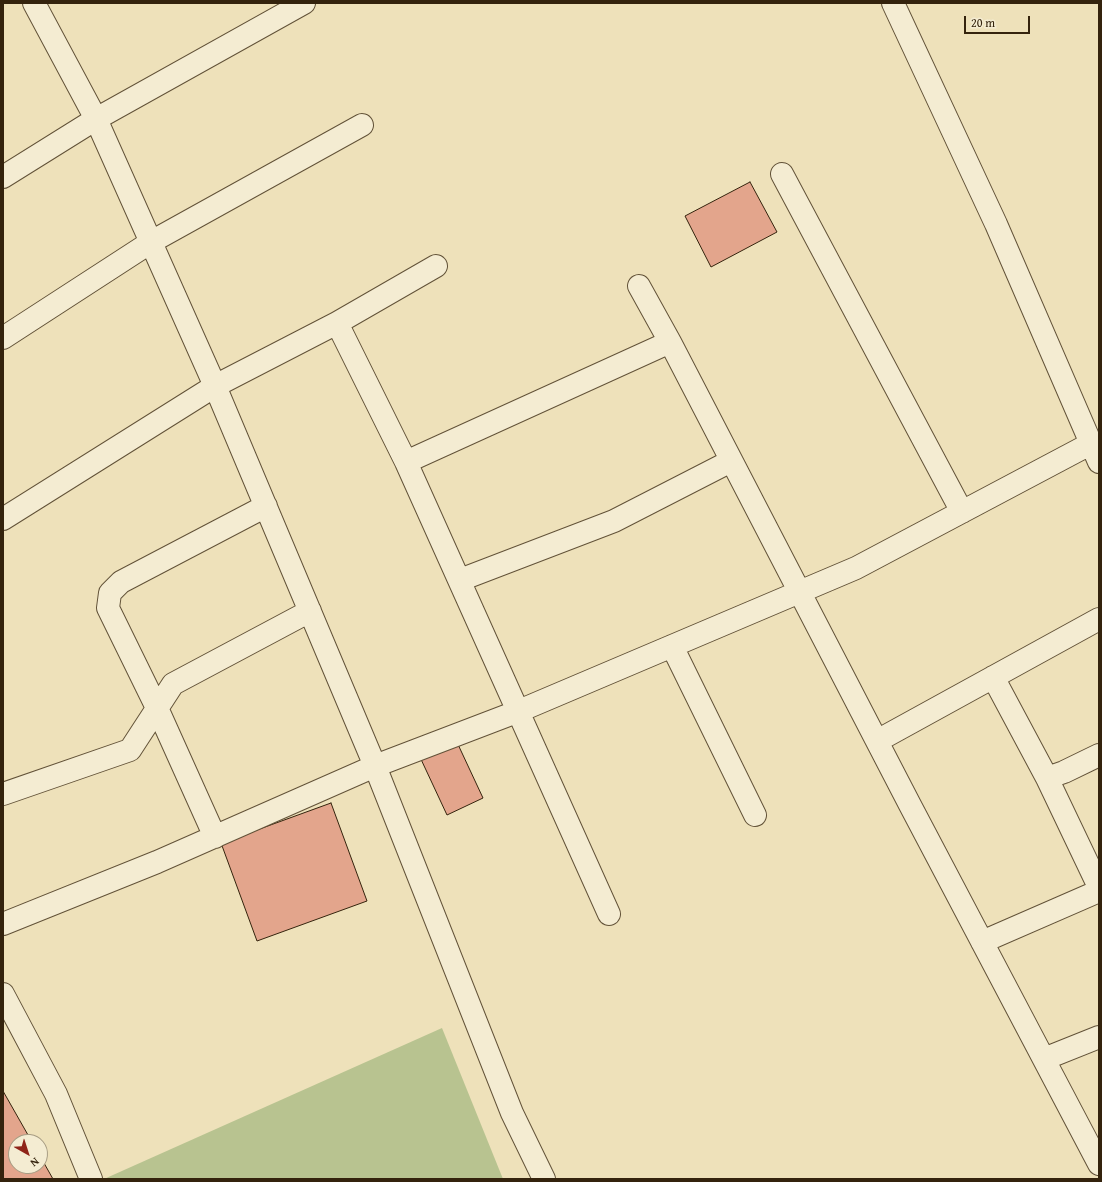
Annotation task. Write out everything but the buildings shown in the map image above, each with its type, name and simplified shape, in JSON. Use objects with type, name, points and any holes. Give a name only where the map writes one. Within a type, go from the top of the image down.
[{"type":"street","points":[[34,3],[96,119],[215,386],[375,766],[512,1113],[544,1179]]},
{"type":"street","points":[[3,177],[96,119],[304,3]]},
{"type":"street","points":[[3,924],[157,862],[375,766],[519,711],[856,568],[962,512],[1095,453],[996,224],[893,3]]},
{"type":"street","points":[[3,338],[151,242],[362,125]]},
{"type":"street","points":[[782,174],[962,512]]},
{"type":"street","points":[[3,519],[215,386],[337,322],[436,266]]},
{"type":"street","points":[[639,286],[670,342],[799,592],[1099,1164]]},
{"type":"street","points":[[337,322],[406,462],[609,914]]},
{"type":"street","points":[[406,462],[670,342]]},
{"type":"street","points":[[460,580],[614,521],[731,461]]},
{"type":"street","points":[[215,837],[157,708],[108,608],[110,593],[121,582],[266,506]]},
{"type":"street","points":[[3,794],[130,750],[173,684],[310,611]]},
{"type":"street","points":[[877,741],[1099,619]]},
{"type":"street","points":[[672,646],[755,815]]},
{"type":"street","points":[[993,677],[1047,778],[1099,887]]},
{"type":"street","points":[[1047,778],[1064,772],[1099,755]]},
{"type":"street","points":[[982,942],[1099,891]]},
{"type":"street","points":[[3,994],[56,1094],[91,1179]]},
{"type":"street","points":[[1044,1059],[1099,1037]]},
{"type":"green space","points":[[442,1028],[503,1179],[104,1179]]}]
